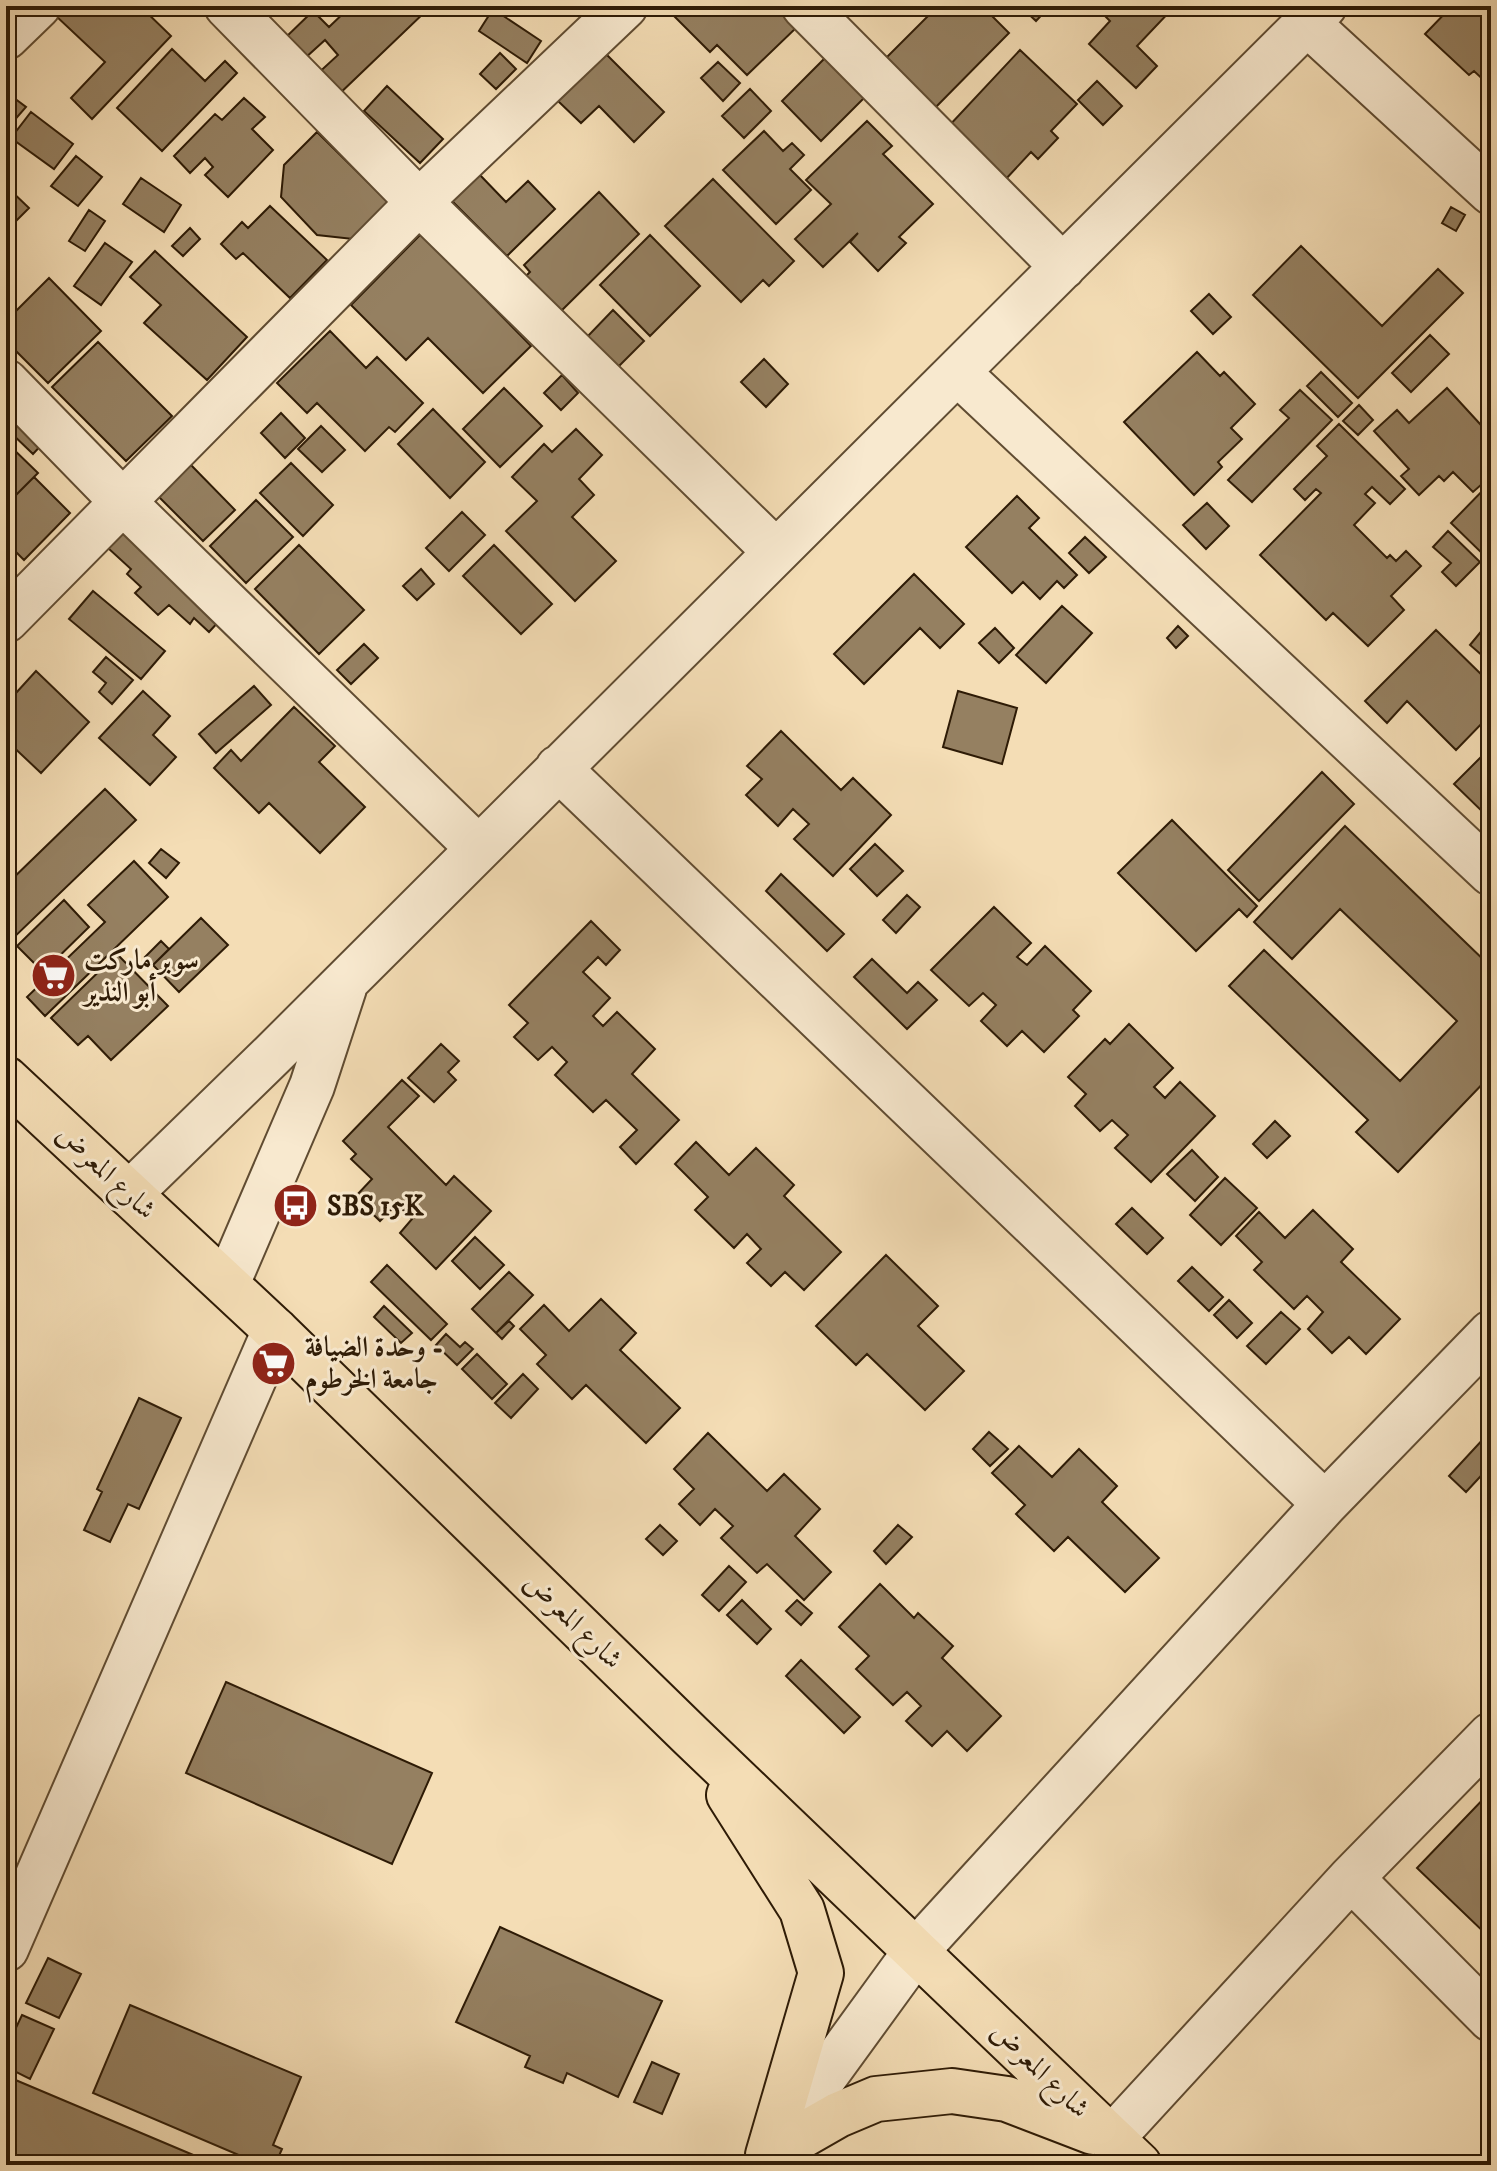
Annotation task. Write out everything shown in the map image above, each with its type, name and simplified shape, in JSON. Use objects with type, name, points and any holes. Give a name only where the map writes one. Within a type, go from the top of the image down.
[{"type":"main road","name":"شارع المعرض","points":[[6,1079],[275,1330],[691,1736],[1125,2152]]},
{"type":"main road","points":[[691,1736],[802,1910],[821,1973],[765,2160]]},
{"type":"main road","points":[[765,2160],[838,2115],[876,2099],[952,2091],[1007,2099],[1125,2152]]},
{"type":"street","points":[[6,37],[38,6]]},
{"type":"street","points":[[227,6],[419,202],[776,552]]},
{"type":"street","points":[[6,620],[419,202],[625,6]]},
{"type":"street","points":[[804,6],[1063,267]]},
{"type":"street","points":[[129,1194],[1316,14],[1491,192]]},
{"type":"street","points":[[957,372],[1491,873]]},
{"type":"street","points":[[6,382],[123,502],[478,848]]},
{"type":"street","points":[[558,768],[1325,1504]]},
{"type":"street","points":[[227,1284],[312,1086],[347,978]]},
{"type":"street","points":[[6,1949],[275,1330]]},
{"type":"street","points":[[765,2160],[916,1951],[1325,1504],[1491,1333]]},
{"type":"street","points":[[1125,2152],[1351,1878],[1491,1735]]},
{"type":"street","points":[[1351,1878],[1491,2019]]},
{"type":"building","points":[[65,6],[140,6],[171,36],[92,119],[71,98],[105,62],[56,16]]},
{"type":"building","points":[[257,6],[279,6],[270,17]]},
{"type":"building","points":[[351,6],[423,6],[427,10],[335,98],[314,77],[338,55],[325,40],[304,59],[285,38],[313,11],[329,27]]},
{"type":"building","points":[[664,6],[777,6],[798,26],[747,75],[717,45],[710,52]]},
{"type":"building","points":[[938,6],[982,6],[1009,33],[928,115],[878,66]]},
{"type":"building","points":[[1020,6],[1050,6],[1036,21]]},
{"type":"building","points":[[1095,6],[1175,6],[1137,46],[1157,66],[1136,88],[1089,44],[1110,21]]},
{"type":"building","points":[[1452,6],[1491,6],[1491,87],[1474,71],[1469,75],[1425,34]]},
{"type":"building","points":[[493,9],[541,41],[527,63],[479,31]]},
{"type":"building","points":[[172,49],[205,81],[225,61],[237,73],[162,151],[117,108]]},
{"type":"building","points":[[1020,50],[1077,104],[1051,131],[1058,138],[1038,159],[1031,152],[1004,181],[947,128]]},
{"type":"building","points":[[500,53],[516,69],[496,89],[480,74]]},
{"type":"building","points":[[606,54],[664,112],[634,142],[599,106],[581,123],[558,101]]},
{"type":"building","points":[[826,57],[866,96],[821,141],[782,101]]},
{"type":"building","points":[[718,62],[740,83],[723,101],[701,78]]},
{"type":"building","points":[[1097,81],[1122,106],[1103,125],[1078,100]]},
{"type":"building","points":[[387,86],[443,139],[420,163],[364,111]]},
{"type":"building","points":[[750,89],[771,111],[744,138],[722,116]]},
{"type":"building","points":[[6,92],[26,107],[12,123],[6,117]]},
{"type":"building","points":[[244,98],[265,117],[252,129],[273,150],[228,197],[205,175],[213,167],[205,158],[190,173],[174,156],[215,114],[222,120]]},
{"type":"building","points":[[31,112],[73,144],[54,169],[11,138]]},
{"type":"building","points":[[867,121],[892,146],[883,154],[933,204],[899,237],[906,243],[878,271],[850,242],[858,233],[823,267],[795,239],[831,204],[806,180]]},
{"type":"building","points":[[764,131],[783,151],[792,143],[804,155],[790,169],[811,190],[776,224],[723,170]]},
{"type":"building","points":[[317,132],[393,207],[362,240],[317,235],[281,197],[284,165]]},
{"type":"building","points":[[76,156],[102,177],[78,206],[51,186]]},
{"type":"building","points":[[479,174],[506,202],[528,181],[555,209],[507,256],[452,201]]},
{"type":"building","points":[[141,178],[181,205],[164,232],[123,204]]},
{"type":"building","points":[[713,179],[794,261],[769,286],[763,280],[741,302],[665,226]]},
{"type":"building","points":[[6,186],[29,208],[6,231]]},
{"type":"building","points":[[599,192],[639,234],[553,319],[518,284],[530,272],[524,265]]},
{"type":"building","points":[[270,206],[327,260],[290,298],[243,253],[236,259],[221,244],[242,222],[248,228]]},
{"type":"building","points":[[1451,207],[1465,215],[1456,231],[1442,223]]},
{"type":"building","points":[[89,210],[105,221],[85,251],[69,241]]},
{"type":"building","points":[[190,228],[200,239],[183,256],[172,246]]},
{"type":"building","points":[[421,234],[531,346],[483,393],[428,338],[406,360],[351,305]]},
{"type":"building","points":[[650,235],[700,286],[650,336],[600,285]]},
{"type":"building","points":[[105,243],[132,262],[101,305],[74,286]]},
{"type":"building","points":[[1301,246],[1382,326],[1438,269],[1463,293],[1358,398],[1253,295]]},
{"type":"building","points":[[155,251],[247,337],[207,380],[144,323],[161,305],[130,277]]},
{"type":"building","points":[[49,278],[101,331],[48,383],[6,341],[6,321]]},
{"type":"building","points":[[1209,294],[1231,317],[1213,334],[1191,311]]},
{"type":"building","points":[[613,310],[644,341],[617,368],[587,337]]},
{"type":"building","points":[[330,331],[366,368],[377,357],[423,403],[395,432],[389,427],[365,451],[317,403],[307,413],[277,383]]},
{"type":"building","points":[[1430,335],[1449,354],[1411,392],[1392,373]]},
{"type":"building","points":[[98,342],[172,416],[126,461],[52,387]]},
{"type":"building","points":[[1197,352],[1220,376],[1224,372],[1255,404],[1231,428],[1242,439],[1218,462],[1222,467],[1194,495],[1124,422]]},
{"type":"building","points":[[764,359],[788,384],[766,407],[741,382]]},
{"type":"building","points":[[1321,372],[1352,403],[1338,417],[1307,386]]},
{"type":"building","points":[[562,375],[578,393],[561,410],[544,393]]},
{"type":"building","points":[[504,388],[542,426],[500,467],[463,429]]},
{"type":"building","points":[[1447,388],[1491,436],[1491,476],[1473,492],[1453,472],[1444,481],[1439,476],[1419,495],[1401,476],[1409,469],[1374,431],[1397,410],[1409,423]]},
{"type":"building","points":[[1300,390],[1332,420],[1252,502],[1228,480],[1289,418],[1280,410]]},
{"type":"building","points":[[1359,405],[1373,420],[1358,435],[1343,421]]},
{"type":"building","points":[[433,409],[485,462],[450,498],[398,444]]},
{"type":"building","points":[[281,413],[305,438],[285,458],[261,433]]},
{"type":"building","points":[[20,418],[44,442],[33,454],[8,430]]},
{"type":"building","points":[[1339,424],[1405,489],[1390,504],[1372,487],[1365,494],[1375,503],[1354,525],[1387,558],[1390,555],[1396,561],[1406,551],[1421,566],[1391,596],[1404,610],[1368,646],[1333,613],[1326,620],[1260,555],[1321,493],[1316,489],[1305,500],[1294,489],[1327,456],[1317,446]]},
{"type":"building","points":[[321,426],[345,450],[322,472],[298,449]]},
{"type":"building","points":[[576,429],[602,455],[579,479],[594,495],[572,517],[616,561],[575,601],[506,531],[537,501],[512,477],[544,444],[552,452]]},
{"type":"building","points":[[6,442],[38,473],[6,505]]},
{"type":"building","points":[[189,463],[235,510],[203,541],[157,495]]},
{"type":"building","points":[[291,463],[333,505],[303,536],[260,493]]},
{"type":"building","points":[[34,477],[70,513],[24,560],[6,542],[6,505]]},
{"type":"building","points":[[1491,482],[1491,562],[1451,523]]},
{"type":"building","points":[[1017,496],[1039,518],[1029,528],[1077,575],[1064,588],[1057,581],[1040,599],[1023,582],[1012,593],[966,547]]},
{"type":"building","points":[[256,500],[293,537],[246,583],[210,546]]},
{"type":"building","points":[[1207,503],[1229,526],[1206,549],[1183,525]]},
{"type":"building","points":[[462,512],[485,535],[449,571],[426,548]]},
{"type":"building","points":[[126,530],[221,619],[209,632],[194,618],[190,624],[169,605],[158,615],[135,593],[141,587],[127,574],[131,569],[108,548]]},
{"type":"building","points":[[1448,531],[1480,562],[1456,586],[1442,572],[1451,563],[1433,547]]},
{"type":"building","points":[[1085,537],[1106,557],[1089,573],[1069,553]]},
{"type":"building","points":[[299,545],[364,610],[319,654],[255,589]]},
{"type":"building","points":[[494,545],[552,604],[521,634],[463,576]]},
{"type":"building","points":[[421,569],[434,584],[417,600],[403,586]]},
{"type":"building","points":[[914,574],[964,624],[940,648],[920,628],[864,684],[834,654]]},
{"type":"building","points":[[93,591],[165,651],[141,679],[69,619]]},
{"type":"building","points":[[1062,606],[1092,633],[1046,683],[1016,655]]},
{"type":"building","points":[[1178,626],[1188,636],[1176,648],[1167,638]]},
{"type":"building","points":[[995,628],[1014,648],[999,663],[979,643]]},
{"type":"building","points":[[1484,628],[1491,634],[1491,649],[1484,657],[1470,645]]},
{"type":"building","points":[[1436,630],[1491,684],[1491,719],[1488,717],[1456,750],[1407,701],[1387,723],[1365,701]]},
{"type":"building","points":[[364,644],[378,658],[351,684],[337,670]]},
{"type":"building","points":[[106,657],[133,680],[112,704],[99,692],[106,683],[93,672]]},
{"type":"building","points":[[36,671],[89,722],[41,773],[6,740],[6,704]]},
{"type":"building","points":[[254,686],[271,705],[216,753],[199,734]]},
{"type":"building","points":[[143,691],[170,716],[153,735],[176,757],[150,785],[99,738]]},
{"type":"building","points":[[958,691],[1017,708],[1002,764],[943,747]]},
{"type":"building","points":[[294,707],[335,746],[319,762],[365,807],[320,853],[269,803],[259,813],[214,768],[231,750],[241,761]]},
{"type":"building","points":[[781,731],[841,790],[853,778],[891,815],[833,876],[794,839],[809,824],[793,809],[778,826],[746,795],[762,779],[747,766]]},
{"type":"building","points":[[1491,747],[1491,785],[1485,791],[1491,796],[1491,820],[1454,784]]},
{"type":"building","points":[[1322,772],[1354,804],[1259,901],[1228,870]]},
{"type":"building","points":[[105,789],[136,820],[6,945],[6,885]]},
{"type":"building","points":[[1172,820],[1257,906],[1247,917],[1239,909],[1196,951],[1118,873]]},
{"type":"building","points":[[1345,826],[1491,967],[1491,1075],[1398,1172],[1356,1132],[1368,1120],[1229,986],[1264,950],[1400,1081],[1457,1021],[1340,909],[1292,959],[1254,922]]},
{"type":"building","points":[[875,844],[903,871],[877,896],[850,869]]},
{"type":"building","points":[[161,849],[179,863],[166,878],[149,863]]},
{"type":"building","points":[[134,861],[168,897],[45,1016],[27,997],[105,922],[88,905]]},
{"type":"building","points":[[781,874],[844,934],[827,951],[766,891]]},
{"type":"building","points":[[907,895],[920,907],[896,933],[883,920]]},
{"type":"building","points":[[64,900],[89,927],[43,972],[17,946]]},
{"type":"building","points":[[994,907],[1031,943],[1017,957],[1027,965],[1045,946],[1091,991],[1073,1010],[1079,1016],[1044,1052],[1022,1031],[1007,1046],[981,1021],[996,1005],[983,993],[969,1006],[931,970]]},
{"type":"building","points":[[201,918],[228,945],[179,992],[153,965]]},
{"type":"building","points":[[591,921],[620,950],[606,965],[598,957],[583,972],[610,998],[593,1016],[603,1026],[617,1012],[655,1049],[632,1074],[679,1120],[636,1164],[620,1147],[637,1130],[606,1100],[593,1112],[555,1075],[567,1062],[552,1047],[538,1060],[514,1037],[528,1023],[509,1005]]},
{"type":"building","points":[[161,941],[169,949],[153,965],[145,957]]},
{"type":"building","points":[[117,954],[168,1006],[111,1060],[88,1036],[78,1045],[51,1018]]},
{"type":"building","points":[[872,959],[907,993],[918,982],[937,1000],[907,1029],[854,977]]},
{"type":"building","points":[[1129,1024],[1173,1068],[1154,1087],[1165,1098],[1180,1082],[1215,1116],[1151,1182],[1115,1148],[1128,1135],[1112,1120],[1100,1131],[1075,1106],[1086,1094],[1068,1077],[1105,1039],[1110,1044]]},
{"type":"building","points":[[441,1044],[459,1061],[448,1072],[456,1080],[434,1102],[408,1078]]},
{"type":"building","points":[[402,1080],[419,1096],[388,1127],[446,1185],[454,1176],[491,1211],[436,1269],[400,1233],[412,1219],[397,1204],[380,1221],[355,1197],[372,1179],[351,1159],[356,1154],[343,1141]]},
{"type":"building","points":[[1275,1121],[1290,1136],[1267,1158],[1253,1144]]},
{"type":"building","points":[[696,1142],[729,1175],[756,1148],[794,1185],[784,1196],[841,1252],[804,1290],[785,1272],[771,1286],[747,1263],[761,1249],[747,1234],[734,1248],[695,1210],[708,1197],[675,1164]]},
{"type":"building","points":[[1192,1150],[1218,1177],[1195,1201],[1167,1174]]},
{"type":"building","points":[[1225,1178],[1257,1208],[1221,1245],[1190,1215]]},
{"type":"building","points":[[1132,1208],[1163,1238],[1147,1254],[1116,1224]]},
{"type":"building","points":[[1313,1210],[1353,1249],[1341,1262],[1400,1319],[1366,1354],[1349,1337],[1332,1353],[1308,1329],[1323,1312],[1307,1296],[1294,1309],[1254,1270],[1262,1262],[1236,1236],[1259,1212],[1285,1238]]},
{"type":"building","points":[[475,1237],[504,1265],[480,1289],[452,1261]]},
{"type":"building","points":[[886,1255],[938,1306],[918,1326],[964,1371],[925,1410],[867,1354],[856,1365],[816,1326]]},
{"type":"building","points":[[387,1265],[447,1324],[431,1340],[371,1282]]},
{"type":"building","points":[[1192,1267],[1223,1297],[1209,1311],[1178,1281]]},
{"type":"building","points":[[509,1272],[533,1295],[496,1333],[472,1309]]},
{"type":"building","points":[[601,1299],[636,1333],[620,1350],[680,1408],[646,1443],[586,1385],[572,1399],[537,1364],[546,1355],[520,1329],[544,1305],[569,1331]]},
{"type":"building","points":[[1229,1300],[1252,1323],[1237,1338],[1214,1315]]},
{"type":"building","points":[[384,1306],[412,1333],[401,1343],[374,1317]]},
{"type":"building","points":[[1281,1312],[1300,1329],[1266,1364],[1247,1346]]},
{"type":"building","points":[[509,1321],[514,1326],[502,1339],[496,1333]]},
{"type":"building","points":[[446,1334],[460,1347],[465,1342],[473,1349],[457,1365],[436,1345]]},
{"type":"building","points":[[477,1354],[507,1384],[492,1399],[462,1369]]},
{"type":"building","points":[[523,1374],[538,1389],[511,1418],[495,1403]]},
{"type":"building","points":[[139,1398],[181,1418],[139,1509],[128,1504],[110,1542],[84,1530],[102,1492],[97,1489]]},
{"type":"building","points":[[989,1432],[1008,1449],[990,1466],[973,1449]]},
{"type":"building","points":[[708,1433],[767,1491],[784,1474],[820,1509],[795,1536],[831,1572],[804,1600],[767,1564],[757,1573],[721,1538],[733,1526],[715,1509],[700,1525],[679,1504],[694,1489],[674,1469]]},
{"type":"building","points":[[1486,1436],[1491,1441],[1491,1465],[1466,1492],[1449,1476]]},
{"type":"building","points":[[1019,1446],[1052,1477],[1079,1449],[1117,1486],[1102,1502],[1159,1558],[1125,1592],[1068,1537],[1054,1551],[1016,1514],[1025,1505],[992,1473]]},
{"type":"building","points":[[660,1525],[677,1541],[663,1555],[646,1539]]},
{"type":"building","points":[[898,1525],[912,1537],[886,1564],[874,1551]]},
{"type":"building","points":[[729,1566],[746,1582],[719,1611],[702,1595]]},
{"type":"building","points":[[880,1584],[914,1618],[918,1613],[953,1646],[942,1658],[1001,1716],[967,1751],[947,1731],[932,1746],[906,1721],[921,1706],[907,1692],[893,1705],[856,1669],[869,1656],[839,1627]]},
{"type":"building","points":[[742,1600],[771,1629],[757,1644],[727,1615]]},
{"type":"building","points":[[797,1600],[812,1613],[801,1625],[786,1611]]},
{"type":"building","points":[[801,1660],[860,1717],[844,1733],[786,1676]]},
{"type":"building","points":[[226,1682],[432,1773],[392,1864],[186,1773]]},
{"type":"building","points":[[1491,1791],[1491,1939],[1417,1868]]},
{"type":"building","points":[[500,1927],[662,2001],[618,2097],[567,2073],[563,2083],[525,2067],[530,2056],[456,2022]]},
{"type":"building","points":[[48,1958],[81,1974],[59,2018],[26,2003]]},
{"type":"building","points":[[130,2005],[301,2077],[273,2145],[282,2149],[275,2165],[262,2165],[93,2093]]},
{"type":"building","points":[[22,2015],[54,2029],[30,2079],[6,2067],[6,2049]]},
{"type":"building","points":[[652,2062],[679,2074],[662,2114],[634,2102]]},
{"type":"building","points":[[6,2076],[217,2165],[6,2165]]},
{"type":"place","name":"سوبر ماركت أبو النذير","points":[[53,976]]},
{"type":"place","name":"SBS 15K","points":[[296,1206]]},
{"type":"place","name":"وحدة الضيافة - جامعة الخرطوم","points":[[274,1363]]}]
